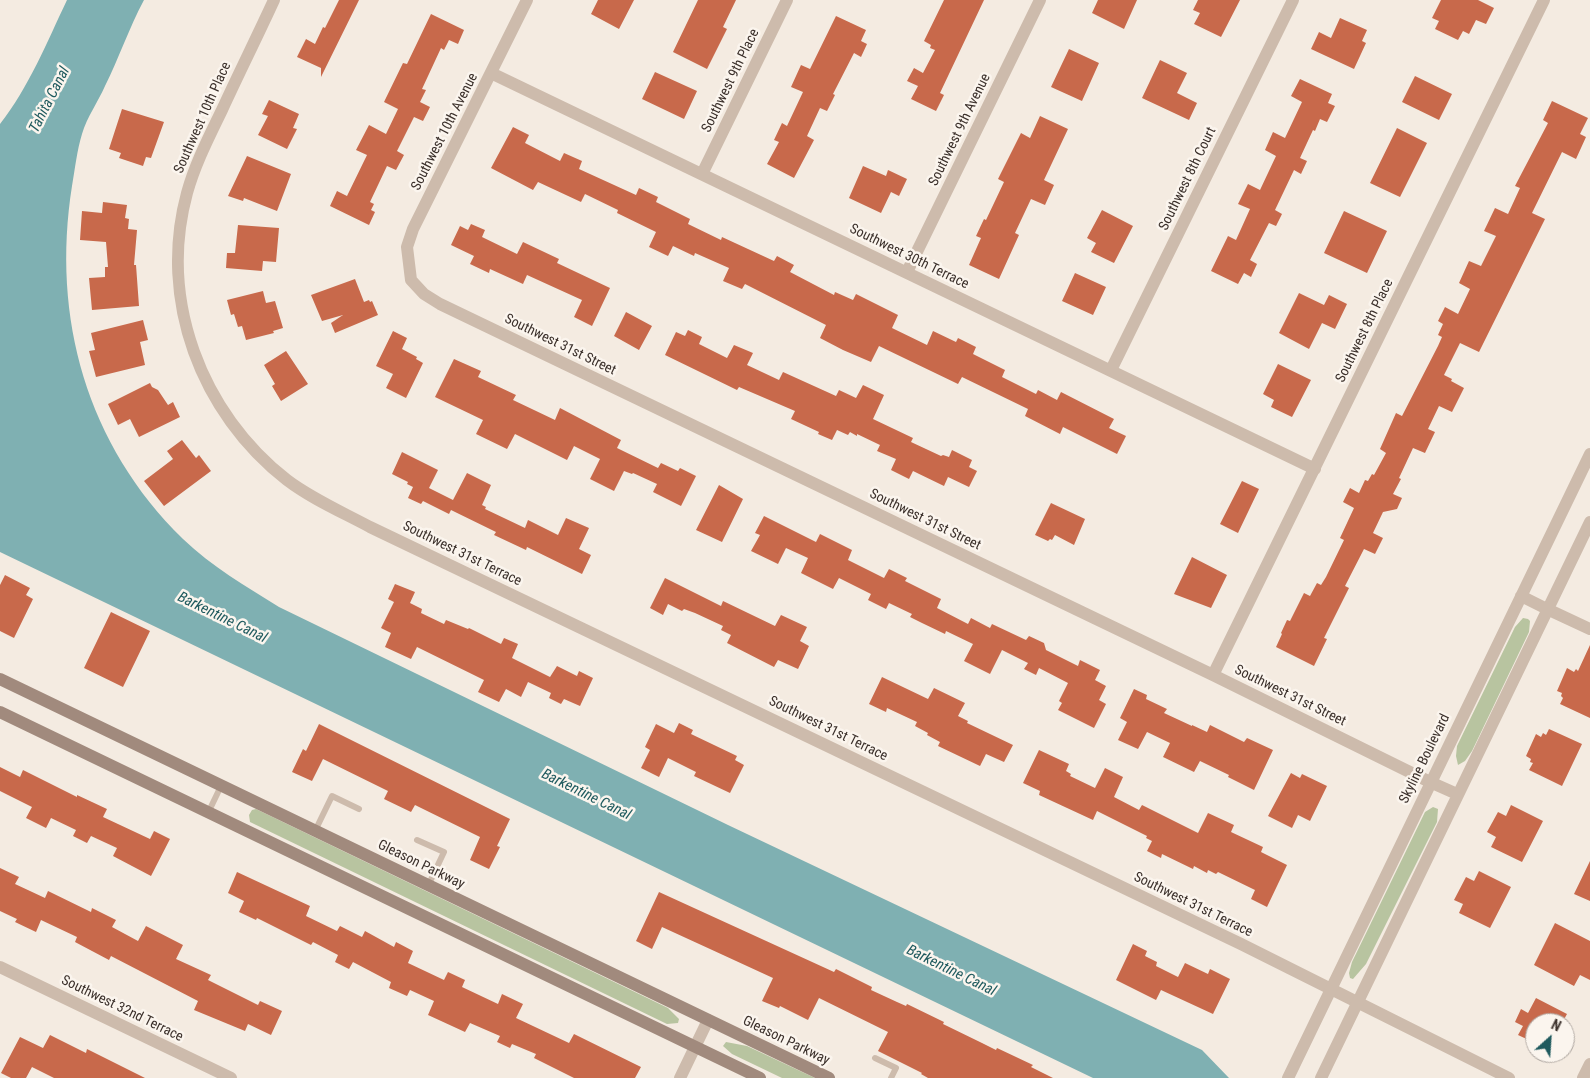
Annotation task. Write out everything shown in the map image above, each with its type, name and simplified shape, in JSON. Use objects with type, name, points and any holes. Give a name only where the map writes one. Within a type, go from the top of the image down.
[{"type":"main road","name":"Gleason Parkway","points":[[0,679],[829,1078]]},
{"type":"main road","points":[[0,712],[760,1078]]},
{"type":"street","name":"Southwest 10th Place","points":[[191,344],[185,320],[178,263],[179,240],[186,194],[202,151],[274,0]]},
{"type":"street","name":"Southwest 10th Avenue","points":[[411,280],[407,247],[413,229],[527,0]]},
{"type":"street","name":"Southwest 9th Place","points":[[702,174],[787,0]]},
{"type":"street","name":"Southwest 9th Avenue","points":[[907,272],[1040,0]]},
{"type":"street","name":"Southwest 8th Court","points":[[1111,370],[1293,0]]},
{"type":"street","name":"Southwest 8th Place","points":[[1213,675],[1544,0]]},
{"type":"street","name":"Southwest 30th Terrace","points":[[491,73],[1315,469]]},
{"type":"street","name":"Southwest 31st Street","points":[[411,280],[424,294],[449,308],[1458,794]]},
{"type":"street","name":"Southwest 31st Terrace","points":[[191,344],[211,392],[227,418],[249,446],[289,482],[329,506],[1331,989],[1509,1078]]},
{"type":"street","name":"Skyline Boulevard","points":[[1288,1078],[1590,454]]},
{"type":"street","points":[[1321,1078],[1590,522]]},
{"type":"street","points":[[1520,596],[1590,629]]},
{"type":"street","name":"Southwest 32nd Terrace","points":[[0,967],[231,1078]]},
{"type":"street","points":[[680,1078],[708,1020]]},
{"type":"street","points":[[1583,1078],[1590,1064]]},
{"type":"lane","points":[[208,813],[222,786]]},
{"type":"lane","points":[[315,831],[332,796],[359,809]]},
{"type":"lane","points":[[417,840],[444,852],[428,886]]},
{"type":"lane","points":[[875,1058],[896,1068],[891,1078]]},
{"type":"green space","points":[[1523,618],[1530,621],[1529,632],[1472,751],[1465,761],[1458,765],[1456,756],[1457,746],[1515,627]]},
{"type":"green space","points":[[1433,807],[1438,809],[1437,822],[1366,964],[1353,979],[1350,978],[1349,973],[1352,962],[1425,812]]},
{"type":"green space","points":[[256,809],[668,1008],[679,1019],[678,1023],[667,1024],[250,822],[249,815],[252,810]]},
{"type":"green space","points":[[726,1042],[747,1046],[815,1078],[782,1078],[732,1054],[723,1046]]},
{"type":"water","points":[[67,0],[144,0],[80,140],[72,186],[67,235],[67,284],[73,331],[84,377],[100,421],[122,463],[150,502],[183,539],[217,567],[279,607],[728,825],[1202,1050],[1229,1078],[1093,1078],[0,552],[0,124],[29,80]]},
{"type":"building","points":[[339,0],[359,0],[321,77],[321,68],[297,57],[306,39],[315,44]]},
{"type":"building","points":[[598,0],[634,0],[619,29],[591,14]]},
{"type":"building","points":[[698,0],[736,0],[723,27],[727,29],[707,69],[673,52]]},
{"type":"building","points":[[944,0],[984,0],[940,93],[944,95],[936,111],[911,99],[918,86],[907,81],[914,68],[923,73],[935,50],[930,48],[931,45],[924,41]]},
{"type":"building","points":[[1098,0],[1137,0],[1124,29],[1092,13]]},
{"type":"building","points":[[1198,0],[1240,0],[1221,37],[1194,24],[1200,13],[1193,10]]},
{"type":"building","points":[[1441,0],[1478,0],[1494,8],[1486,24],[1476,20],[1469,34],[1463,31],[1458,40],[1435,29],[1439,21],[1432,18]]},
{"type":"building","points":[[431,14],[464,30],[458,44],[449,40],[444,50],[441,48],[422,89],[426,90],[420,102],[430,107],[423,121],[414,117],[397,151],[404,155],[396,170],[387,166],[370,202],[374,204],[371,210],[375,212],[369,225],[330,206],[337,191],[347,196],[367,155],[356,150],[369,125],[386,134],[398,109],[384,102],[403,63],[407,64]]},
{"type":"building","points":[[836,16],[866,30],[861,41],[867,44],[861,57],[854,53],[833,94],[835,95],[827,111],[820,108],[807,136],[814,140],[794,178],[767,164],[779,142],[774,140],[782,123],[787,126],[803,92],[791,87],[801,65],[810,69]]},
{"type":"building","points":[[1340,18],[1367,30],[1362,41],[1366,43],[1354,69],[1311,49],[1319,32],[1331,38]]},
{"type":"building","points":[[1069,49],[1099,63],[1082,101],[1051,87]]},
{"type":"building","points":[[1160,60],[1187,73],[1177,93],[1197,103],[1189,120],[1142,98]]},
{"type":"building","points":[[655,72],[697,91],[684,119],[642,99]]},
{"type":"building","points":[[1415,76],[1452,94],[1439,120],[1402,102]]},
{"type":"building","points":[[1300,79],[1332,94],[1328,103],[1335,106],[1327,122],[1320,119],[1315,131],[1313,130],[1300,158],[1307,161],[1301,174],[1294,170],[1275,210],[1282,214],[1276,226],[1269,223],[1250,260],[1257,264],[1251,277],[1244,273],[1238,284],[1211,271],[1228,236],[1236,240],[1250,209],[1238,204],[1248,184],[1260,190],[1276,156],[1265,150],[1273,132],[1285,138],[1302,102],[1291,96]]},
{"type":"building","points":[[269,100],[299,114],[293,128],[297,129],[287,149],[258,135],[268,116],[262,114]]},
{"type":"building","points":[[1552,101],[1588,118],[1580,134],[1586,137],[1576,159],[1562,152],[1532,213],[1545,219],[1479,352],[1460,343],[1444,375],[1464,388],[1452,412],[1439,406],[1428,429],[1435,432],[1425,453],[1413,448],[1393,494],[1402,498],[1397,509],[1383,512],[1373,533],[1383,538],[1375,554],[1364,549],[1345,586],[1349,588],[1324,638],[1327,639],[1314,666],[1276,647],[1281,633],[1287,620],[1290,621],[1304,593],[1310,596],[1317,583],[1321,585],[1326,577],[1344,540],[1340,538],[1354,508],[1343,502],[1350,488],[1359,493],[1365,480],[1368,481],[1372,474],[1374,475],[1386,453],[1380,449],[1396,413],[1402,416],[1442,337],[1438,335],[1443,324],[1438,321],[1445,307],[1458,314],[1470,289],[1459,283],[1469,261],[1481,266],[1496,236],[1484,231],[1495,208],[1508,214],[1520,188],[1515,186],[1548,123],[1543,120]]},
{"type":"building","points":[[122,109],[164,122],[151,158],[146,157],[143,166],[119,158],[121,153],[109,149]]},
{"type":"building","points":[[1040,116],[1068,129],[1044,180],[1054,185],[1045,205],[1031,199],[1015,233],[1019,235],[999,279],[969,265],[981,238],[976,236],[984,219],[986,220],[1004,182],[998,179],[1021,133],[1030,138]]},
{"type":"building","points":[[513,127],[529,135],[525,143],[560,161],[564,153],[582,161],[579,169],[636,195],[639,188],[658,197],[656,202],[690,219],[688,224],[721,240],[722,237],[774,261],[777,256],[794,265],[790,272],[834,295],[835,292],[853,300],[856,294],[898,315],[892,328],[927,345],[933,331],[956,342],[958,338],[976,347],[973,354],[1005,370],[1002,377],[1036,394],[1038,390],[1057,400],[1061,392],[1114,419],[1109,428],[1126,436],[1117,454],[1063,427],[1060,434],[1025,416],[1028,409],[962,377],[958,384],[879,346],[871,362],[843,350],[820,338],[826,325],[745,284],[742,289],[723,281],[729,268],[695,253],[694,256],[673,246],[668,256],[649,247],[656,232],[617,213],[618,210],[585,194],[581,202],[538,182],[533,190],[491,168]]},
{"type":"building","points":[[1397,128],[1427,143],[1400,197],[1370,183]]},
{"type":"building","points":[[247,156],[291,174],[277,211],[244,198],[243,201],[228,196]]},
{"type":"building","points":[[863,166],[886,176],[888,170],[907,179],[899,196],[891,192],[881,213],[849,198]]},
{"type":"building","points":[[103,202],[127,205],[125,218],[129,219],[128,229],[137,230],[134,265],[136,265],[139,306],[92,310],[89,278],[105,277],[105,267],[108,267],[106,242],[80,240],[82,211],[102,213]]},
{"type":"building","points":[[1102,210],[1133,226],[1114,263],[1091,252],[1096,243],[1087,238]]},
{"type":"building","points":[[1344,211],[1387,231],[1367,273],[1324,253]]},
{"type":"building","points":[[471,224],[485,230],[482,237],[517,254],[523,242],[559,259],[557,263],[610,288],[592,326],[574,317],[582,300],[527,275],[523,284],[490,269],[489,273],[470,264],[474,256],[451,245],[460,226],[468,230]]},
{"type":"building","points":[[238,225],[279,228],[276,262],[263,261],[262,271],[226,268],[227,253],[235,253]]},
{"type":"building","points":[[1075,273],[1106,287],[1093,315],[1062,301]]},
{"type":"building","points":[[355,279],[364,302],[372,301],[378,315],[335,333],[331,323],[343,315],[322,321],[311,295]]},
{"type":"building","points":[[263,291],[266,303],[275,301],[283,328],[273,331],[274,333],[246,340],[242,326],[238,327],[234,314],[231,315],[227,300]]},
{"type":"building","points":[[1299,293],[1324,305],[1329,295],[1347,304],[1335,329],[1322,323],[1309,349],[1279,333]]},
{"type":"building","points":[[626,312],[652,326],[639,350],[614,336]]},
{"type":"building","points":[[143,320],[148,340],[140,342],[145,365],[96,377],[89,351],[95,350],[91,333]]},
{"type":"building","points":[[688,330],[702,337],[699,344],[727,358],[734,345],[753,353],[747,365],[779,380],[783,372],[836,396],[839,390],[856,398],[863,385],[884,395],[873,419],[913,438],[911,442],[941,456],[949,457],[952,450],[972,460],[969,467],[977,471],[969,487],[948,477],[944,486],[913,471],[909,479],[891,470],[896,459],[877,451],[880,445],[857,434],[857,436],[850,432],[848,435],[837,430],[832,440],[791,419],[795,411],[739,387],[737,390],[665,355],[676,332],[685,336]]},
{"type":"building","points":[[393,331],[407,338],[402,349],[417,357],[416,359],[423,363],[406,398],[386,388],[393,374],[376,366]]},
{"type":"building","points":[[286,351],[308,384],[281,401],[272,386],[275,384],[264,365]]},
{"type":"building","points":[[454,359],[481,371],[478,377],[516,395],[513,400],[555,420],[560,408],[621,440],[617,448],[658,468],[661,463],[678,471],[680,468],[696,476],[681,506],[653,492],[657,484],[633,473],[624,471],[614,491],[590,479],[600,459],[574,446],[567,460],[515,434],[507,449],[476,434],[483,420],[435,397]]},
{"type":"building","points":[[1278,364],[1311,380],[1292,417],[1271,407],[1274,400],[1263,394]]},
{"type":"building","points":[[150,383],[152,387],[158,390],[168,405],[173,402],[180,417],[139,437],[130,419],[118,425],[108,404]]},
{"type":"building","points":[[182,440],[196,458],[199,455],[211,471],[164,506],[144,481],[173,459],[167,451]]},
{"type":"building","points":[[402,452],[438,470],[429,488],[453,500],[467,473],[491,485],[482,505],[486,507],[485,509],[525,528],[528,520],[558,535],[566,518],[589,528],[579,549],[591,555],[582,574],[527,547],[526,550],[494,535],[496,532],[451,510],[449,514],[423,501],[421,504],[408,498],[413,487],[407,484],[408,482],[392,474]]},
{"type":"building","points":[[1242,481],[1259,489],[1238,533],[1220,524]]},
{"type":"building","points":[[719,485],[743,499],[722,542],[696,530]]},
{"type":"building","points":[[1051,503],[1085,519],[1074,545],[1055,535],[1052,540],[1048,541],[1035,535]]},
{"type":"building","points":[[764,516],[816,542],[820,534],[852,550],[848,560],[884,578],[889,569],[907,578],[905,581],[941,599],[937,608],[968,624],[971,618],[990,628],[992,624],[1026,640],[1029,636],[1044,643],[1046,650],[1078,666],[1080,660],[1100,670],[1095,680],[1106,686],[1099,700],[1106,704],[1094,728],[1058,710],[1062,703],[1059,701],[1068,683],[1039,668],[1036,675],[1024,669],[1028,663],[1002,650],[990,674],[964,661],[973,644],[946,631],[945,634],[922,623],[910,617],[912,614],[889,603],[886,609],[868,600],[871,594],[839,578],[833,589],[801,573],[808,558],[786,548],[778,564],[751,551],[760,535],[755,533]]},
{"type":"building","points":[[1192,557],[1227,575],[1211,608],[1174,594]]},
{"type":"building","points":[[5,575],[30,588],[26,595],[33,599],[14,638],[0,631],[0,585]]},
{"type":"building","points":[[665,578],[721,606],[723,601],[775,626],[781,615],[807,627],[800,641],[809,646],[798,669],[778,660],[774,667],[727,643],[731,635],[721,630],[723,626],[695,613],[684,609],[682,611],[668,604],[663,615],[650,608]]},
{"type":"building","points":[[395,584],[415,592],[410,603],[422,609],[421,613],[444,624],[446,620],[469,628],[501,644],[504,638],[518,644],[512,658],[550,677],[557,666],[577,676],[579,671],[593,678],[580,706],[564,699],[561,704],[549,698],[551,693],[528,682],[521,697],[506,689],[499,702],[478,692],[484,680],[417,647],[411,659],[385,647],[391,633],[381,628],[394,602],[388,599]]},
{"type":"building","points":[[111,612],[150,631],[123,687],[84,668]]},
{"type":"building","points":[[1590,645],[1590,718],[1560,704],[1563,698],[1561,696],[1562,693],[1557,691],[1567,668],[1574,672],[1576,669],[1578,671]]},
{"type":"building","points":[[882,677],[928,699],[934,688],[965,703],[958,716],[968,721],[967,723],[1013,745],[1004,762],[986,754],[980,766],[938,746],[940,742],[915,726],[917,722],[887,708],[886,712],[869,704]]},
{"type":"building","points":[[1134,689],[1147,695],[1146,699],[1167,709],[1164,713],[1192,726],[1207,732],[1210,725],[1244,742],[1247,738],[1273,750],[1254,790],[1200,761],[1194,772],[1163,757],[1170,743],[1147,732],[1138,749],[1118,740],[1127,722],[1120,718]]},
{"type":"building","points":[[679,723],[693,730],[691,734],[737,756],[735,760],[744,765],[730,793],[694,776],[696,772],[668,758],[659,777],[641,768],[650,750],[645,747],[656,724],[674,733]]},
{"type":"building","points":[[319,724],[510,819],[497,846],[500,847],[489,869],[470,860],[480,837],[415,805],[411,812],[384,799],[388,791],[323,759],[312,781],[292,772],[303,749],[306,751]]},
{"type":"building","points":[[1549,729],[1582,744],[1562,786],[1529,770],[1533,763],[1526,756],[1536,734],[1541,737],[1543,733],[1546,735]]},
{"type":"building","points":[[1039,750],[1069,764],[1066,771],[1071,774],[1070,776],[1095,788],[1105,768],[1123,777],[1114,797],[1139,810],[1142,805],[1198,833],[1208,813],[1234,825],[1231,832],[1263,847],[1261,852],[1287,865],[1267,907],[1251,899],[1255,890],[1218,872],[1216,874],[1208,870],[1207,873],[1194,866],[1193,869],[1162,854],[1161,858],[1147,851],[1152,841],[1146,838],[1147,836],[1097,811],[1093,820],[1039,795],[1040,791],[1023,783]]},
{"type":"building","points":[[0,767],[20,777],[23,770],[77,797],[77,795],[107,809],[103,817],[150,839],[154,831],[170,839],[151,876],[113,856],[117,848],[91,836],[87,843],[73,836],[76,830],[51,818],[46,828],[26,818],[32,807],[0,791]]},
{"type":"building","points":[[1291,773],[1300,778],[1302,774],[1327,786],[1310,821],[1298,815],[1292,828],[1268,816]]},
{"type":"building","points":[[1511,805],[1543,821],[1522,862],[1491,847],[1496,837],[1487,832],[1498,812],[1506,816]]},
{"type":"building","points":[[1590,861],[1590,901],[1574,894]]},
{"type":"building","points":[[0,868],[19,877],[15,884],[45,898],[48,891],[91,912],[92,908],[116,920],[112,927],[138,941],[146,926],[183,945],[176,959],[211,975],[208,980],[258,1005],[260,1001],[282,1011],[271,1035],[248,1024],[245,1031],[194,1010],[198,1001],[111,956],[109,960],[75,942],[77,937],[41,920],[36,932],[15,922],[17,919],[0,911]]},
{"type":"building","points":[[1479,871],[1511,887],[1490,928],[1459,913],[1463,904],[1454,900],[1466,877],[1474,881]]},
{"type":"building","points":[[237,872],[310,906],[306,916],[337,931],[340,926],[362,937],[365,931],[394,947],[396,942],[413,951],[408,963],[444,980],[448,972],[465,980],[462,987],[498,1004],[502,994],[523,1004],[516,1018],[569,1043],[574,1034],[641,1067],[635,1078],[574,1078],[534,1058],[536,1054],[512,1044],[510,1048],[497,1042],[500,1036],[470,1023],[465,1032],[428,1015],[434,1001],[410,990],[407,996],[389,988],[391,982],[353,962],[349,969],[335,962],[338,955],[313,942],[311,945],[257,918],[256,920],[239,912],[244,901],[228,893]]},
{"type":"building","points":[[659,892],[834,972],[836,969],[872,987],[871,990],[906,1006],[907,1004],[996,1050],[997,1048],[1033,1065],[1031,1067],[1053,1078],[928,1078],[922,1073],[878,1051],[888,1032],[819,998],[808,1020],[780,1006],[779,1008],[762,1001],[773,978],[662,927],[652,949],[636,941]]},
{"type":"building","points":[[1555,923],[1590,941],[1590,980],[1580,975],[1574,986],[1534,965]]},
{"type":"building","points":[[1133,944],[1147,951],[1145,956],[1157,962],[1156,966],[1178,977],[1185,963],[1208,974],[1210,969],[1230,979],[1213,1014],[1161,990],[1156,1000],[1116,980]]},
{"type":"building","points":[[1536,998],[1565,1013],[1528,1013]]},
{"type":"building","points":[[1521,1009],[1528,1013],[1525,1013],[1525,1038],[1518,1035],[1523,1026],[1515,1022]]},
{"type":"building","points":[[50,1035],[86,1053],[87,1049],[145,1078],[54,1078],[32,1067],[26,1078],[11,1078],[1,1073],[20,1037],[43,1048]]},
{"type":"water label","name":"Tahita Canal","points":[[50,100]]},
{"type":"water label","name":"Barkentine Canal","points":[[222,618]]},
{"type":"water label","name":"Barkentine Canal","points":[[586,795]]},
{"type":"water label","name":"Barkentine Canal","points":[[951,971]]}]
